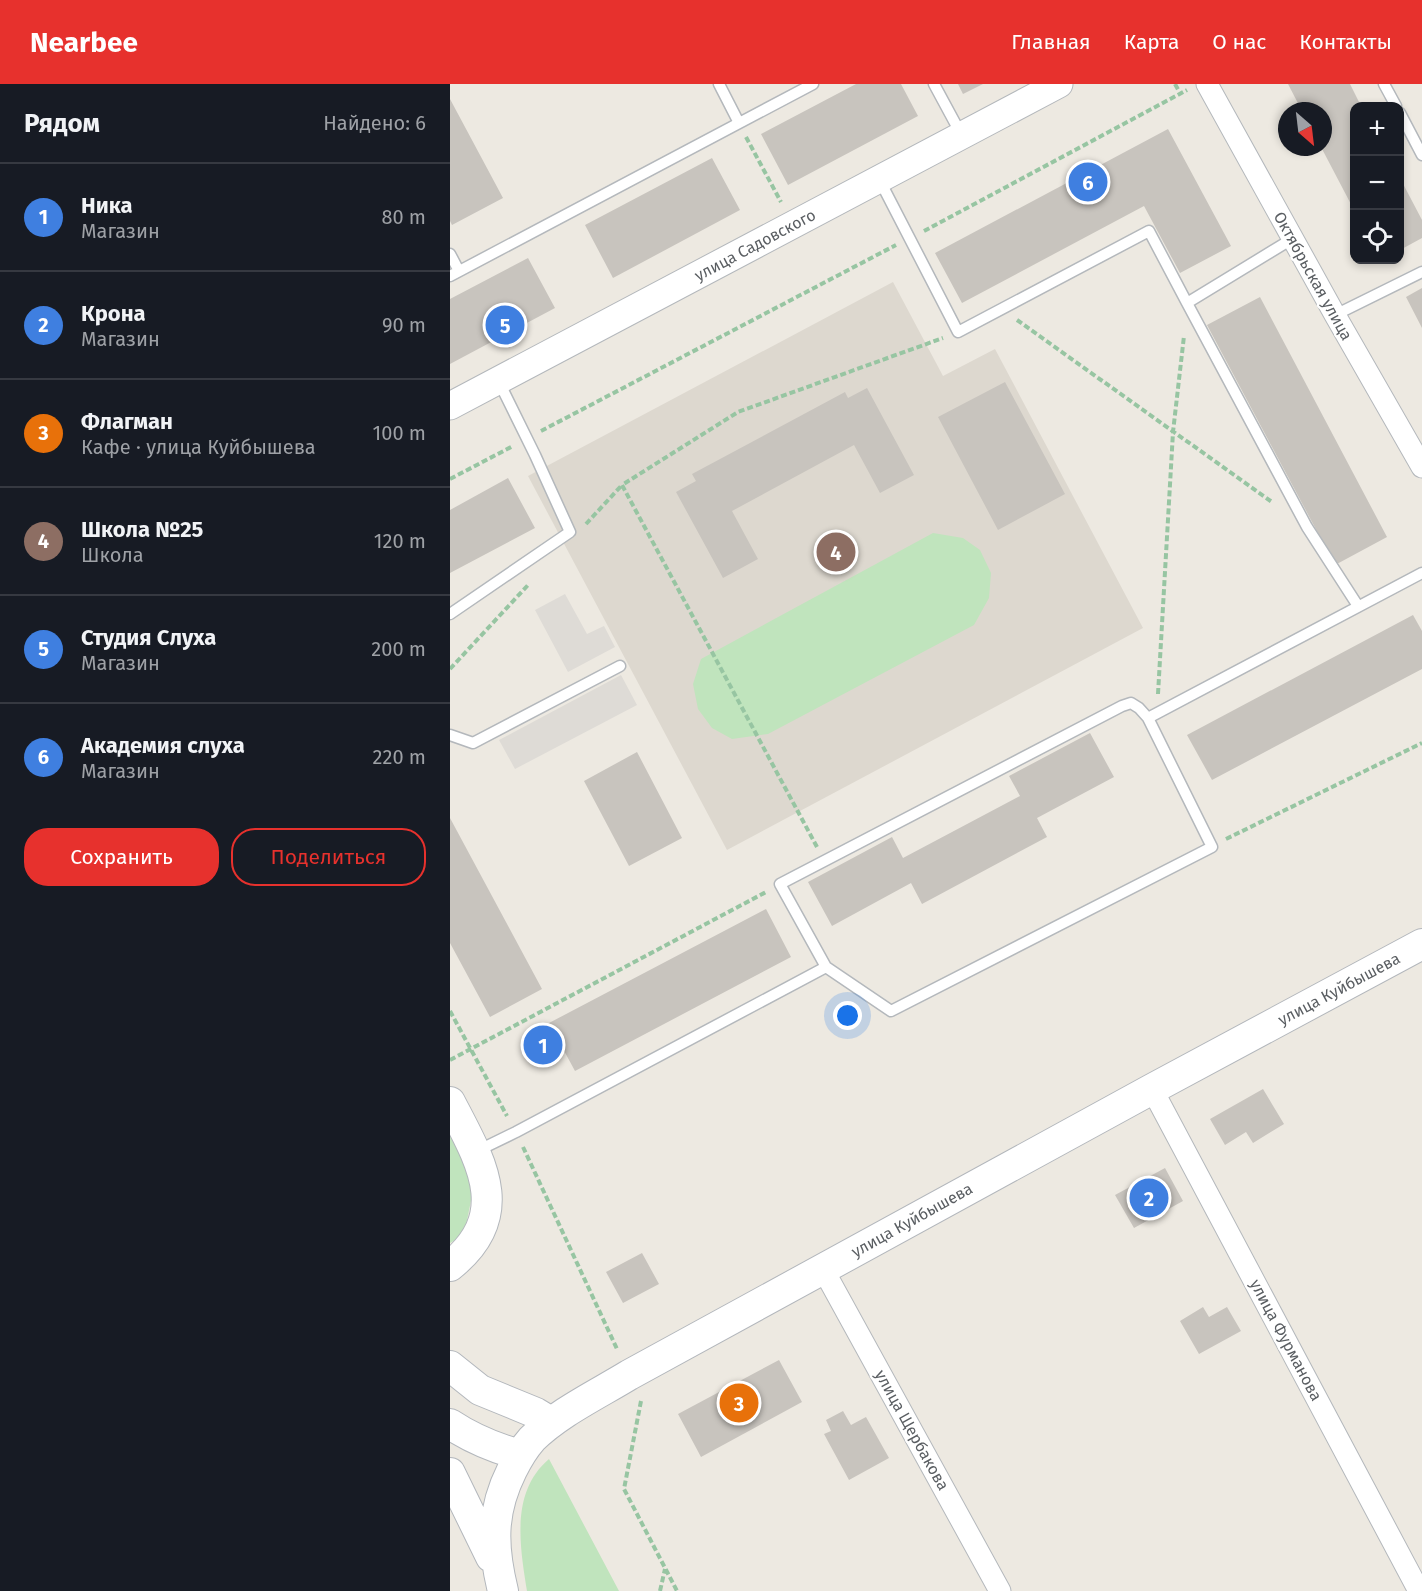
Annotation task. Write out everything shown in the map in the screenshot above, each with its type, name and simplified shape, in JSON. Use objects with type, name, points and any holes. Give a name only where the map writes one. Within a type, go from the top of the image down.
[{"type":"main road","name":"улица Куйбышева","points":[[501,1581],[494,1543],[498,1507],[519,1455],[532,1439],[551,1422],[629,1375],[1422,944]]},
{"type":"main road","points":[[450,1102],[475,1152],[484,1176],[488,1196],[485,1217],[458,1259],[450,1280]]},
{"type":"main road","points":[[450,1366],[480,1390],[536,1413],[551,1422]]},
{"type":"main road","points":[[450,1424],[471,1436],[519,1455]]},
{"type":"main road","points":[[450,1473],[501,1581]]},
{"type":"street","name":"улица Садовского","points":[[450,406],[1059,84]]},
{"type":"street","name":"Октябрьская улица","points":[[1199,86],[1292,239],[1422,467]]},
{"type":"street","name":"улица Фурманова","points":[[1152,1089],[1419,1591]]},
{"type":"street","name":"улица Щербакова","points":[[823,1269],[1000,1591]]},
{"type":"lane","points":[[719,84],[739,123]]},
{"type":"lane","points":[[450,254],[454,273],[813,84]]},
{"type":"lane","points":[[934,84],[961,135]]},
{"type":"lane","points":[[1384,84],[1394,102]]},
{"type":"lane","points":[[1404,121],[1422,155]]},
{"type":"lane","points":[[879,179],[958,332],[1149,231],[1307,527],[1358,606]]},
{"type":"lane","points":[[1187,303],[1292,239]]},
{"type":"lane","points":[[1335,315],[1422,272]]},
{"type":"lane","points":[[450,614],[570,532],[528,438],[498,381]]},
{"type":"lane","points":[[1152,716],[1422,573]]},
{"type":"lane","points":[[450,735],[473,743],[620,666]]},
{"type":"lane","points":[[1131,703],[1152,716],[1212,846],[891,1011],[826,967],[780,884],[1122,705],[1131,703]]},
{"type":"lane","points":[[475,1152],[826,967]]},
{"type":"path","points":[[1175,84],[1180,93]]},
{"type":"path","points":[[450,479],[909,239],[1180,93],[1199,86]]},
{"type":"path","points":[[739,123],[781,202]]},
{"type":"path","points":[[1152,716],[1173,432],[1187,303]]},
{"type":"path","points":[[1002,309],[1307,527]]},
{"type":"path","points":[[824,860],[622,485],[738,412],[958,332]]},
{"type":"path","points":[[1212,846],[1422,743]]},
{"type":"path","points":[[450,1060],[780,884]]},
{"type":"path","points":[[450,1011],[516,1132],[620,1356]]},
{"type":"path","points":[[641,1401],[624,1489],[677,1591]]},
{"type":"path","points":[[660,1591],[665,1568]]},
{"type":"shaded area","points":[[893,282],[943,376],[995,349],[1143,628],[727,850],[528,476]]},
{"type":"shaded area","points":[[565,594],[587,634],[604,626],[615,647],[568,672],[535,610]]},
{"type":"shaded area","points":[[621,675],[637,705],[515,769],[499,740]]},
{"type":"green space","points":[[933,533],[963,538],[980,550],[991,573],[989,598],[974,625],[768,734],[732,739],[712,728],[698,709],[693,684],[701,659]]},
{"type":"green space","points":[[450,1134],[475,1181],[464,1235],[450,1243]]},
{"type":"green space","points":[[549,1459],[619,1591],[527,1591],[521,1539],[523,1504],[528,1487],[537,1472]]},
{"type":"building","points":[[856,84],[901,84],[918,116],[788,185],[761,134]]},
{"type":"building","points":[[958,84],[983,84],[963,94]]},
{"type":"building","points":[[1288,84],[1350,84],[1359,102],[1350,102],[1350,202],[1326,156],[1332,156],[1332,102],[1297,102]]},
{"type":"building","points":[[450,99],[503,198],[452,225],[450,221]]},
{"type":"building","points":[[1168,129],[1231,246],[1180,273],[1144,206],[962,303],[935,253]]},
{"type":"building","points":[[712,158],[740,210],[613,278],[585,225]]},
{"type":"building","points":[[1404,186],[1422,220],[1422,238],[1404,248]]},
{"type":"building","points":[[528,258],[555,308],[450,364],[450,299]]},
{"type":"building","points":[[1422,288],[1422,328],[1406,297]]},
{"type":"building","points":[[1260,297],[1387,537],[1335,565],[1207,325]]},
{"type":"building","points":[[1005,382],[1065,494],[998,530],[938,417]]},
{"type":"building","points":[[867,388],[914,475],[880,493],[854,445],[732,511],[758,559],[723,578],[676,492],[696,481],[692,474],[845,392],[848,398]]},
{"type":"building","points":[[508,478],[535,528],[450,573],[450,510]]},
{"type":"building","points":[[1413,615],[1422,631],[1422,669],[1212,780],[1187,735]]},
{"type":"building","points":[[1090,733],[1114,777],[1037,818],[1047,837],[922,904],[911,883],[832,926],[808,882],[892,837],[903,858],[1020,796],[1009,776]]},
{"type":"building","points":[[637,752],[682,838],[629,866],[584,781]]},
{"type":"building","points":[[450,818],[542,989],[490,1017],[450,943]]},
{"type":"building","points":[[766,909],[791,957],[575,1071],[549,1023]]},
{"type":"building","points":[[1263,1089],[1284,1124],[1253,1143],[1246,1132],[1225,1145],[1210,1119]]},
{"type":"building","points":[[1165,1168],[1183,1201],[1134,1228],[1115,1195]]},
{"type":"building","points":[[642,1253],[659,1284],[623,1303],[606,1272]]},
{"type":"building","points":[[1203,1307],[1209,1317],[1227,1307],[1241,1331],[1199,1354],[1180,1321]]},
{"type":"building","points":[[779,1360],[802,1402],[701,1457],[678,1414]]},
{"type":"building","points":[[843,1411],[851,1425],[866,1417],[889,1458],[849,1480],[824,1434],[831,1431],[826,1420]]},
{"type":"place","name":"Академия слуха","points":[[1088,182]]},
{"type":"place","name":"Студия Слуха","points":[[505,325]]},
{"type":"place","name":"Школа №25","points":[[836,552]]},
{"type":"place","name":"Ника","points":[[543,1045]]},
{"type":"place","name":"Крона","points":[[1149,1198]]},
{"type":"place","name":"Флагман","points":[[739,1403]]}]
